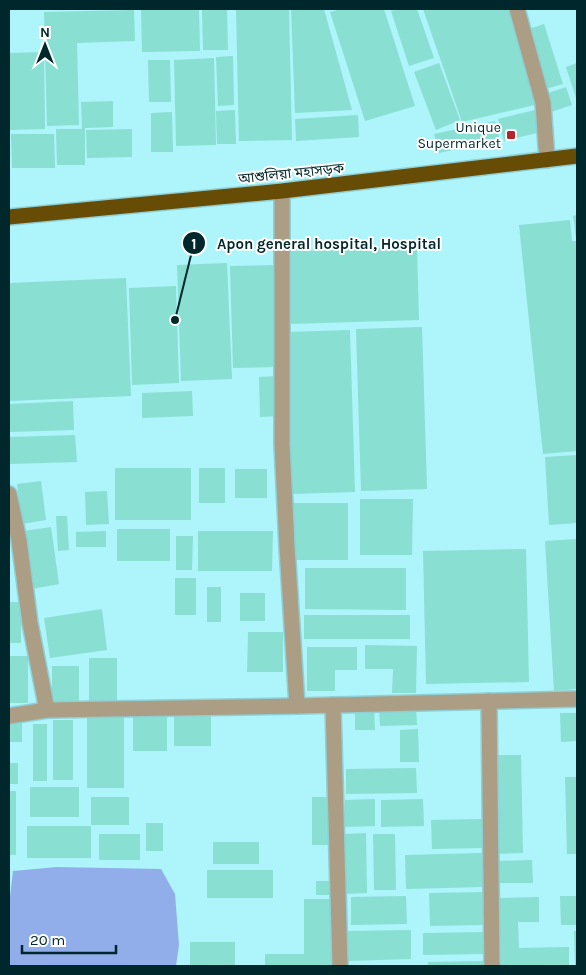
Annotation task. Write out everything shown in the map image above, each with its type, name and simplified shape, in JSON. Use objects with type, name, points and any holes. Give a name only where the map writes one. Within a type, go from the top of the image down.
[{"type":"highway","name":"আশুলিয়া মহাসড়ক","points":[[9,218],[282,191],[577,156]]},
{"type":"street","points":[[517,9],[543,103],[547,160]]},
{"type":"street","points":[[282,191],[282,444],[297,706]]},
{"type":"street","points":[[9,494],[19,540],[30,623],[47,710]]},
{"type":"street","points":[[9,716],[47,710],[577,699]]},
{"type":"street","points":[[489,701],[492,966]]},
{"type":"street","points":[[333,705],[340,966]]},
{"type":"water","points":[[57,867],[161,869],[175,894],[179,945],[176,966],[9,966],[9,905],[13,871]]},
{"type":"building","points":[[141,9],[199,9],[200,51],[142,52]]},
{"type":"building","points":[[202,9],[227,9],[228,50],[203,50]]},
{"type":"building","points":[[236,9],[289,9],[292,140],[239,141]]},
{"type":"building","points":[[291,9],[324,9],[352,110],[295,113]]},
{"type":"building","points":[[341,9],[384,9],[415,106],[365,121],[330,12]]},
{"type":"building","points":[[417,9],[434,58],[409,66],[391,11]]},
{"type":"building","points":[[423,9],[508,9],[539,104],[462,122]]},
{"type":"building","points":[[134,10],[135,41],[77,43],[79,125],[47,126],[44,12]]},
{"type":"building","points":[[544,24],[563,84],[545,89],[526,30]]},
{"type":"building","points":[[44,52],[45,129],[9,130],[9,53]]},
{"type":"building","points":[[233,56],[234,105],[218,106],[216,57]]},
{"type":"building","points":[[214,58],[216,145],[176,146],[174,60]]},
{"type":"building","points":[[148,60],[170,60],[171,102],[149,102]]},
{"type":"building","points":[[439,63],[460,120],[436,130],[414,72]]},
{"type":"building","points":[[577,63],[577,101],[566,67]]},
{"type":"building","points":[[566,87],[572,105],[551,112],[545,94]]},
{"type":"building","points":[[113,101],[113,127],[85,128],[85,165],[57,165],[56,129],[82,129],[81,102]]},
{"type":"building","points":[[235,110],[236,144],[217,144],[216,111]]},
{"type":"building","points":[[535,110],[541,132],[504,141],[498,119]]},
{"type":"building","points":[[172,112],[173,152],[151,152],[151,113]]},
{"type":"building","points":[[358,115],[359,137],[296,141],[295,119]]},
{"type":"building","points":[[495,121],[500,140],[439,153],[434,134]]},
{"type":"building","points":[[132,129],[132,157],[87,158],[86,130]]},
{"type":"building","points":[[11,134],[54,134],[55,168],[12,168]]},
{"type":"building","points":[[577,215],[577,238],[576,238],[573,216]]},
{"type":"building","points":[[570,220],[572,241],[577,241],[577,451],[543,454],[519,225]]},
{"type":"building","points":[[417,247],[419,320],[290,324],[287,251]]},
{"type":"building","points":[[227,263],[232,379],[181,381],[177,265]]},
{"type":"building","points":[[275,265],[278,367],[233,368],[230,266]]},
{"type":"building","points":[[126,278],[131,396],[9,401],[9,283]]},
{"type":"building","points":[[176,286],[179,383],[132,385],[129,288]]},
{"type":"building","points":[[422,327],[427,489],[361,491],[356,329]]},
{"type":"building","points":[[350,330],[355,492],[292,494],[287,332]]},
{"type":"building","points":[[278,376],[279,416],[260,417],[259,377]]},
{"type":"building","points":[[192,391],[193,416],[142,418],[142,393]]},
{"type":"building","points":[[73,401],[74,430],[9,432],[9,404]]},
{"type":"building","points":[[75,435],[77,462],[9,464],[9,437]]},
{"type":"building","points":[[577,455],[577,523],[549,525],[545,457]]},
{"type":"building","points":[[115,468],[191,468],[191,520],[115,520]]},
{"type":"building","points":[[199,468],[225,468],[225,503],[199,503]]},
{"type":"building","points":[[235,469],[267,469],[267,498],[235,498]]},
{"type":"building","points":[[41,481],[46,520],[22,524],[17,484]]},
{"type":"building","points":[[107,491],[109,524],[86,525],[85,492]]},
{"type":"building","points":[[360,499],[413,499],[412,555],[360,555]]},
{"type":"building","points":[[292,503],[348,503],[348,560],[291,560]]},
{"type":"building","points":[[56,516],[67,516],[69,550],[58,551]]},
{"type":"building","points":[[51,527],[59,584],[32,589],[23,531]]},
{"type":"building","points":[[117,529],[170,529],[170,561],[117,561]]},
{"type":"building","points":[[106,531],[106,547],[76,547],[76,532]]},
{"type":"building","points":[[198,531],[273,531],[272,571],[198,571]]},
{"type":"building","points":[[176,536],[193,536],[192,570],[176,570]]},
{"type":"building","points":[[577,539],[577,689],[554,691],[545,541]]},
{"type":"building","points":[[526,549],[529,682],[426,684],[423,551]]},
{"type":"building","points":[[305,568],[406,568],[406,610],[305,609]]},
{"type":"building","points":[[175,578],[196,578],[196,615],[175,615]]},
{"type":"building","points":[[207,587],[221,587],[221,622],[207,622]]},
{"type":"building","points":[[240,593],[265,593],[265,621],[240,621]]},
{"type":"building","points":[[9,602],[21,602],[21,643],[9,643]]},
{"type":"building","points":[[102,609],[107,650],[50,658],[44,618]]},
{"type":"building","points":[[304,615],[410,615],[410,639],[304,639]]},
{"type":"building","points":[[248,632],[283,632],[283,672],[247,672]]},
{"type":"building","points":[[365,645],[417,646],[416,693],[392,693],[393,669],[365,669]]},
{"type":"building","points":[[307,647],[357,647],[357,670],[335,670],[335,691],[307,691]]},
{"type":"building","points":[[9,656],[28,656],[28,703],[9,703]]},
{"type":"building","points":[[89,658],[117,658],[117,703],[89,703]]},
{"type":"building","points":[[52,666],[79,666],[79,705],[52,705]]},
{"type":"building","points":[[416,706],[417,725],[380,726],[379,707]]},
{"type":"building","points":[[355,708],[374,708],[375,730],[355,730]]},
{"type":"building","points":[[560,713],[577,713],[577,741],[561,742]]},
{"type":"building","points":[[133,714],[167,714],[167,751],[133,751]]},
{"type":"building","points":[[87,715],[124,715],[124,788],[87,788]]},
{"type":"building","points":[[174,715],[211,715],[211,746],[174,746]]},
{"type":"building","points":[[53,720],[73,720],[73,780],[53,780]]},
{"type":"building","points":[[9,723],[22,723],[22,742],[9,742]]},
{"type":"building","points":[[33,724],[47,724],[47,781],[33,781]]},
{"type":"building","points":[[418,729],[419,762],[400,762],[400,730]]},
{"type":"building","points":[[495,755],[521,755],[523,853],[497,854]]},
{"type":"building","points":[[9,763],[18,763],[18,784],[9,784]]},
{"type":"building","points":[[416,768],[417,793],[346,794],[346,769]]},
{"type":"building","points":[[565,777],[577,777],[577,854],[567,854]]},
{"type":"building","points":[[30,787],[79,787],[79,817],[30,817]]},
{"type":"building","points":[[9,791],[16,791],[16,855],[9,855]]},
{"type":"building","points":[[91,797],[129,797],[129,825],[91,825]]},
{"type":"building","points":[[312,797],[329,797],[329,845],[312,845]]},
{"type":"building","points":[[375,799],[375,826],[345,827],[345,800]]},
{"type":"building","points":[[423,799],[424,826],[381,827],[381,800]]},
{"type":"building","points":[[482,819],[483,848],[432,849],[431,820]]},
{"type":"building","points":[[146,823],[163,823],[163,851],[146,851]]},
{"type":"building","points":[[27,826],[91,826],[91,858],[27,858]]},
{"type":"building","points":[[366,833],[367,893],[346,894],[345,834]]},
{"type":"building","points":[[99,834],[140,834],[140,860],[99,860]]},
{"type":"building","points":[[373,834],[395,834],[396,890],[374,890]]},
{"type":"building","points":[[213,842],[259,842],[259,864],[213,864]]},
{"type":"building","points":[[482,853],[482,887],[406,889],[405,855]]},
{"type":"building","points":[[532,860],[533,883],[496,883],[496,861]]},
{"type":"building","points":[[207,870],[273,870],[273,898],[207,898]]},
{"type":"building","points":[[316,881],[332,881],[332,895],[316,895]]},
{"type":"building","points":[[483,892],[484,925],[430,926],[429,893]]},
{"type":"building","points":[[406,896],[407,924],[351,925],[351,897]]},
{"type":"building","points":[[560,896],[577,896],[577,925],[561,925]]},
{"type":"building","points":[[539,897],[539,922],[518,922],[519,948],[569,947],[569,966],[501,966],[499,898]]},
{"type":"building","points":[[304,899],[333,899],[333,966],[265,966],[265,954],[304,954]]},
{"type":"building","points":[[411,930],[411,959],[346,961],[345,931]]},
{"type":"building","points":[[574,931],[577,931],[577,966],[575,966]]},
{"type":"building","points":[[483,932],[483,954],[423,955],[423,933]]},
{"type":"building","points":[[190,942],[235,942],[235,966],[190,966]]},
{"type":"building","points":[[483,961],[483,966],[428,966],[428,962]]},
{"type":"place","name":"Unique Supermarket","points":[[511,135]]},
{"type":"place","name":"Apon general hospital, Hospital","points":[[175,320]]}]
